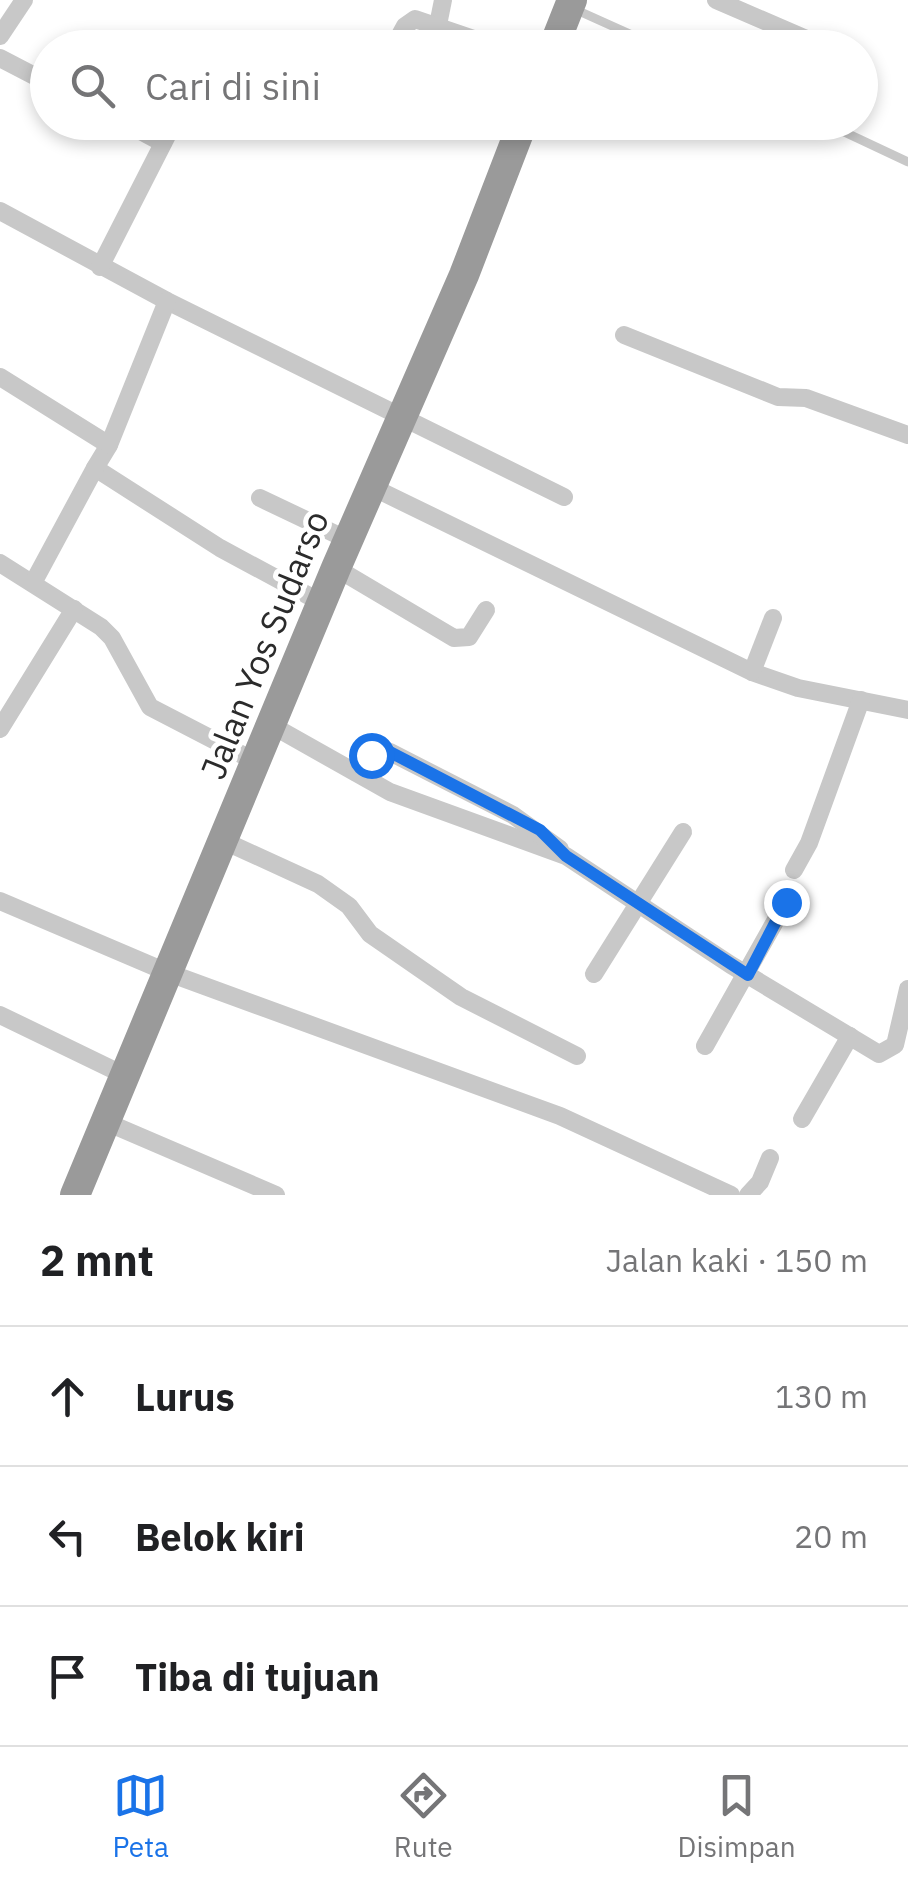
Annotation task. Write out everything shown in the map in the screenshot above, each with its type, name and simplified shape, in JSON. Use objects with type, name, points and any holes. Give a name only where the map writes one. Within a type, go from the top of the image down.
[{"type":"highway","points":[[560,30],[571,3]]},
{"type":"highway","name":"Jalan Yos Sudarso","points":[[75,1195],[128,1077],[516,140]]},
{"type":"street","points":[[0,36],[24,0]]},
{"type":"street","points":[[438,24],[443,0]]},
{"type":"street","points":[[716,0],[786,30]]},
{"type":"street","points":[[405,30],[411,21],[454,30]]},
{"type":"street","points":[[0,58],[30,74]]},
{"type":"street","points":[[157,140],[163,143]]},
{"type":"street","points":[[100,267],[165,140]]},
{"type":"street","points":[[3,220],[564,497]]},
{"type":"street","points":[[34,583],[109,445],[167,301]]},
{"type":"street","points":[[624,336],[778,397],[806,398],[908,435]]},
{"type":"street","points":[[0,378],[109,445]]},
{"type":"street","points":[[96,468],[220,548],[322,603]]},
{"type":"street","points":[[372,486],[752,672],[798,688],[908,710]]},
{"type":"street","points":[[260,498],[348,540]]},
{"type":"street","points":[[0,563],[112,638],[150,707],[258,763]]},
{"type":"street","points":[[336,568],[454,638],[469,637],[486,610]]},
{"type":"street","points":[[0,729],[74,609]]},
{"type":"street","points":[[752,672],[773,618]]},
{"type":"street","points":[[794,870],[809,843],[860,700]]},
{"type":"street","points":[[272,726],[390,792],[566,856],[748,975],[879,1054],[891,1048],[908,990]]},
{"type":"street","points":[[355,772],[371,755],[390,752],[540,830],[566,856]]},
{"type":"street","points":[[594,974],[683,832]]},
{"type":"street","points":[[224,840],[318,884],[349,906],[370,934],[461,996],[577,1056]]},
{"type":"street","points":[[0,901],[169,974],[560,1116],[731,1195]]},
{"type":"street","points":[[705,1046],[786,902]]},
{"type":"street","points":[[0,1015],[128,1077]]},
{"type":"street","points":[[802,1119],[850,1036]]},
{"type":"street","points":[[106,1122],[276,1195]]},
{"type":"street","points":[[748,1195],[760,1182],[770,1158]]},
{"type":"lane","points":[[571,3],[624,30]]},
{"type":"lane","points":[[861,140],[908,162]]},
{"type":"route","points":[[371,755],[390,752],[540,830],[566,856],[748,975],[786,902]]}]
